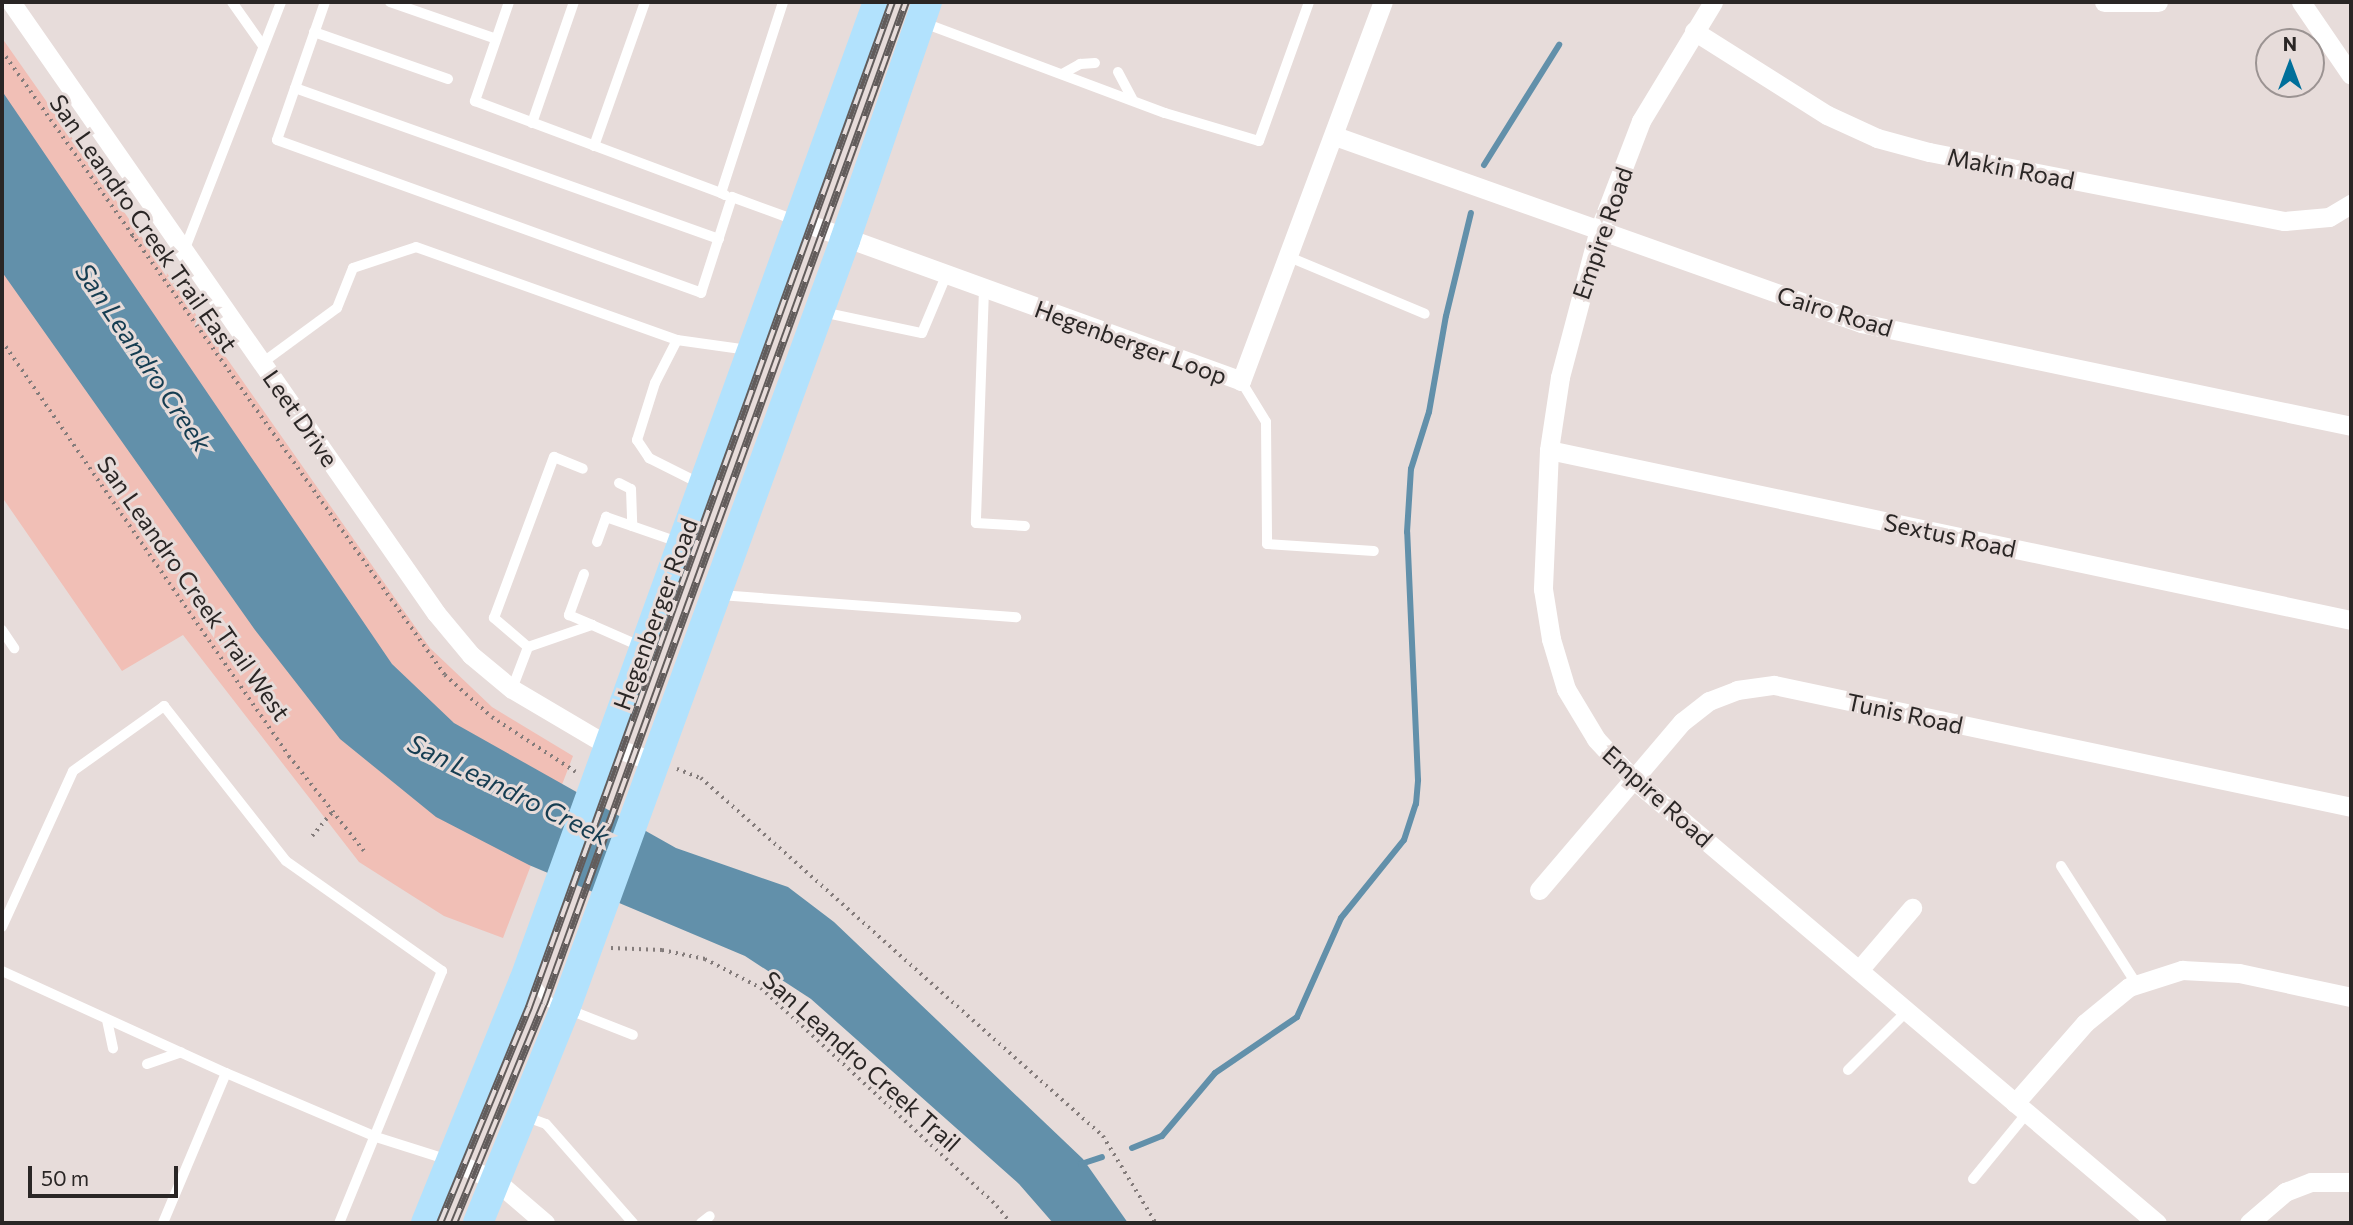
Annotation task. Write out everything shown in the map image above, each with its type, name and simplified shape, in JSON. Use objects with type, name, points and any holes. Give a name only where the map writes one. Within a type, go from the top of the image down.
[{"type":"main road","name":"Hegenberger Road","points":[[426,1223],[539,940],[592,785],[878,2]]},
{"type":"main road","name":"Hegenberger Road","points":[[478,1223],[565,1009],[845,240],[923,12]]},
{"type":"street","name":"Leet Drive","points":[[11,2],[436,613],[471,655],[512,689],[607,745],[655,762]]},
{"type":"street","name":"Hegenberger Loop","points":[[800,221],[845,240],[1241,381],[1383,2]]},
{"type":"street","name":"Empire Road","points":[[1713,2],[1641,121],[1598,233],[1560,377],[1549,450],[1543,589],[1551,639],[1566,689],[1596,739],[1633,779],[2157,1223]]},
{"type":"street","points":[[2104,2],[2158,2]]},
{"type":"street","points":[[2301,2],[2351,75]]},
{"type":"street","name":"Makin Road","points":[[1694,31],[1827,115],[1877,138],[1929,152],[2284,221],[2329,217],[2351,204]]},
{"type":"street","name":"Cairo Road","points":[[1335,136],[1598,233],[1861,323],[2351,426]]},
{"type":"street","name":"Sextus Road","points":[[1549,450],[2351,620]]},
{"type":"street","name":"Tunis Road","points":[[1539,890],[1682,722],[1709,701],[1737,690],[1774,685],[2351,807]]},
{"type":"street","points":[[1859,970],[1912,908]]},
{"type":"street","points":[[2021,1108],[2085,1023],[2137,985],[2182,970],[2239,973],[2351,997]]},
{"type":"street","points":[[453,1161],[496,1181],[545,1223]]},
{"type":"street","points":[[2249,1223],[2285,1192],[2311,1182],[2351,1182]]},
{"type":"lane","points":[[232,2],[263,46]]},
{"type":"lane","points":[[184,251],[281,2]]},
{"type":"lane","points":[[325,2],[277,140],[701,293],[732,197]]},
{"type":"lane","points":[[390,2],[496,39]]},
{"type":"lane","points":[[509,2],[475,101],[800,221]]},
{"type":"lane","points":[[532,123],[574,2]]},
{"type":"lane","points":[[594,146],[645,2]]},
{"type":"lane","points":[[721,193],[783,2]]},
{"type":"lane","points":[[923,12],[1062,74],[1259,141],[1309,2]]},
{"type":"lane","points":[[314,32],[448,79]]},
{"type":"lane","points":[[1062,74],[1080,64],[1095,62]]},
{"type":"lane","points":[[1118,72],[1133,100]]},
{"type":"lane","points":[[295,88],[719,239]]},
{"type":"lane","points":[[262,363],[337,308],[353,268],[416,247],[677,340],[752,351]]},
{"type":"lane","points":[[1289,257],[1425,314]]},
{"type":"lane","points":[[819,312],[922,333],[946,276]]},
{"type":"lane","points":[[984,289],[976,523],[1025,526]]},
{"type":"lane","points":[[677,340],[655,383],[637,440],[649,458],[703,485]]},
{"type":"lane","points":[[1241,381],[1266,422],[1267,544],[1374,551]]},
{"type":"lane","points":[[528,647],[494,618],[554,457],[583,469]]},
{"type":"lane","points":[[619,483],[631,489],[632,526]]},
{"type":"lane","points":[[597,542],[606,517],[681,544]]},
{"type":"lane","points":[[584,574],[569,615],[643,648]]},
{"type":"lane","points":[[716,594],[1016,617]]},
{"type":"lane","points":[[528,647],[592,625]]},
{"type":"lane","points":[[2,630],[14,648]]},
{"type":"lane","points":[[512,689],[528,647]]},
{"type":"lane","points":[[2,927],[73,771],[164,706],[286,861],[442,971],[339,1223]]},
{"type":"lane","points":[[2060,866],[2137,985]]},
{"type":"lane","points":[[539,940],[535,984],[549,1002],[634,1035]]},
{"type":"lane","points":[[2,971],[226,1073],[376,1137],[453,1161]]},
{"type":"lane","points":[[1848,1070],[1907,1011]]},
{"type":"lane","points":[[107,1020],[113,1048]]},
{"type":"lane","points":[[147,1064],[181,1052]]},
{"type":"lane","points":[[163,1223],[226,1073]]},
{"type":"lane","points":[[1973,1179],[2021,1108]]},
{"type":"lane","points":[[524,1115],[546,1124],[634,1223]]},
{"type":"lane","points":[[701,1223],[710,1216]]},
{"type":"path","name":"San Leandro Creek Trail East","points":[[2,51],[445,675],[492,717],[551,760],[592,785]]},
{"type":"path","name":"San Leandro Creek Trail West","points":[[2,341],[289,756],[364,851]]},
{"type":"path","points":[[655,762],[701,778],[1103,1136],[1156,1223]]},
{"type":"path","points":[[312,836],[333,811]]},
{"type":"path","name":"San Leandro Creek Trail","points":[[593,931],[705,959],[761,988],[997,1206],[1011,1223]]},
{"type":"shaded area","points":[[2,38],[430,648],[492,707],[573,756],[503,938],[444,916],[359,862],[183,635],[122,671],[2,497]]},
{"type":"water","name":"San Leandro Creek","points":[[2,91],[392,664],[454,723],[676,848],[788,887],[834,922],[1083,1159],[1128,1223],[1053,1223],[1019,1184],[811,999],[745,956],[529,865],[436,817],[340,739],[255,630],[2,272]]},
{"type":"waterway","points":[[1484,165],[1559,45]]},
{"type":"waterway","points":[[1132,1148],[1162,1136],[1215,1073],[1297,1017],[1341,918],[1404,840],[1416,804],[1418,780],[1407,532],[1411,469],[1429,412],[1446,316],[1471,213]]},
{"type":"waterway","points":[[1081,1164],[1102,1157]]},
{"type":"railway","points":[[440,1223],[529,1007],[892,2]]},
{"type":"railway","points":[[454,1223],[544,1004],[906,2]]}]
